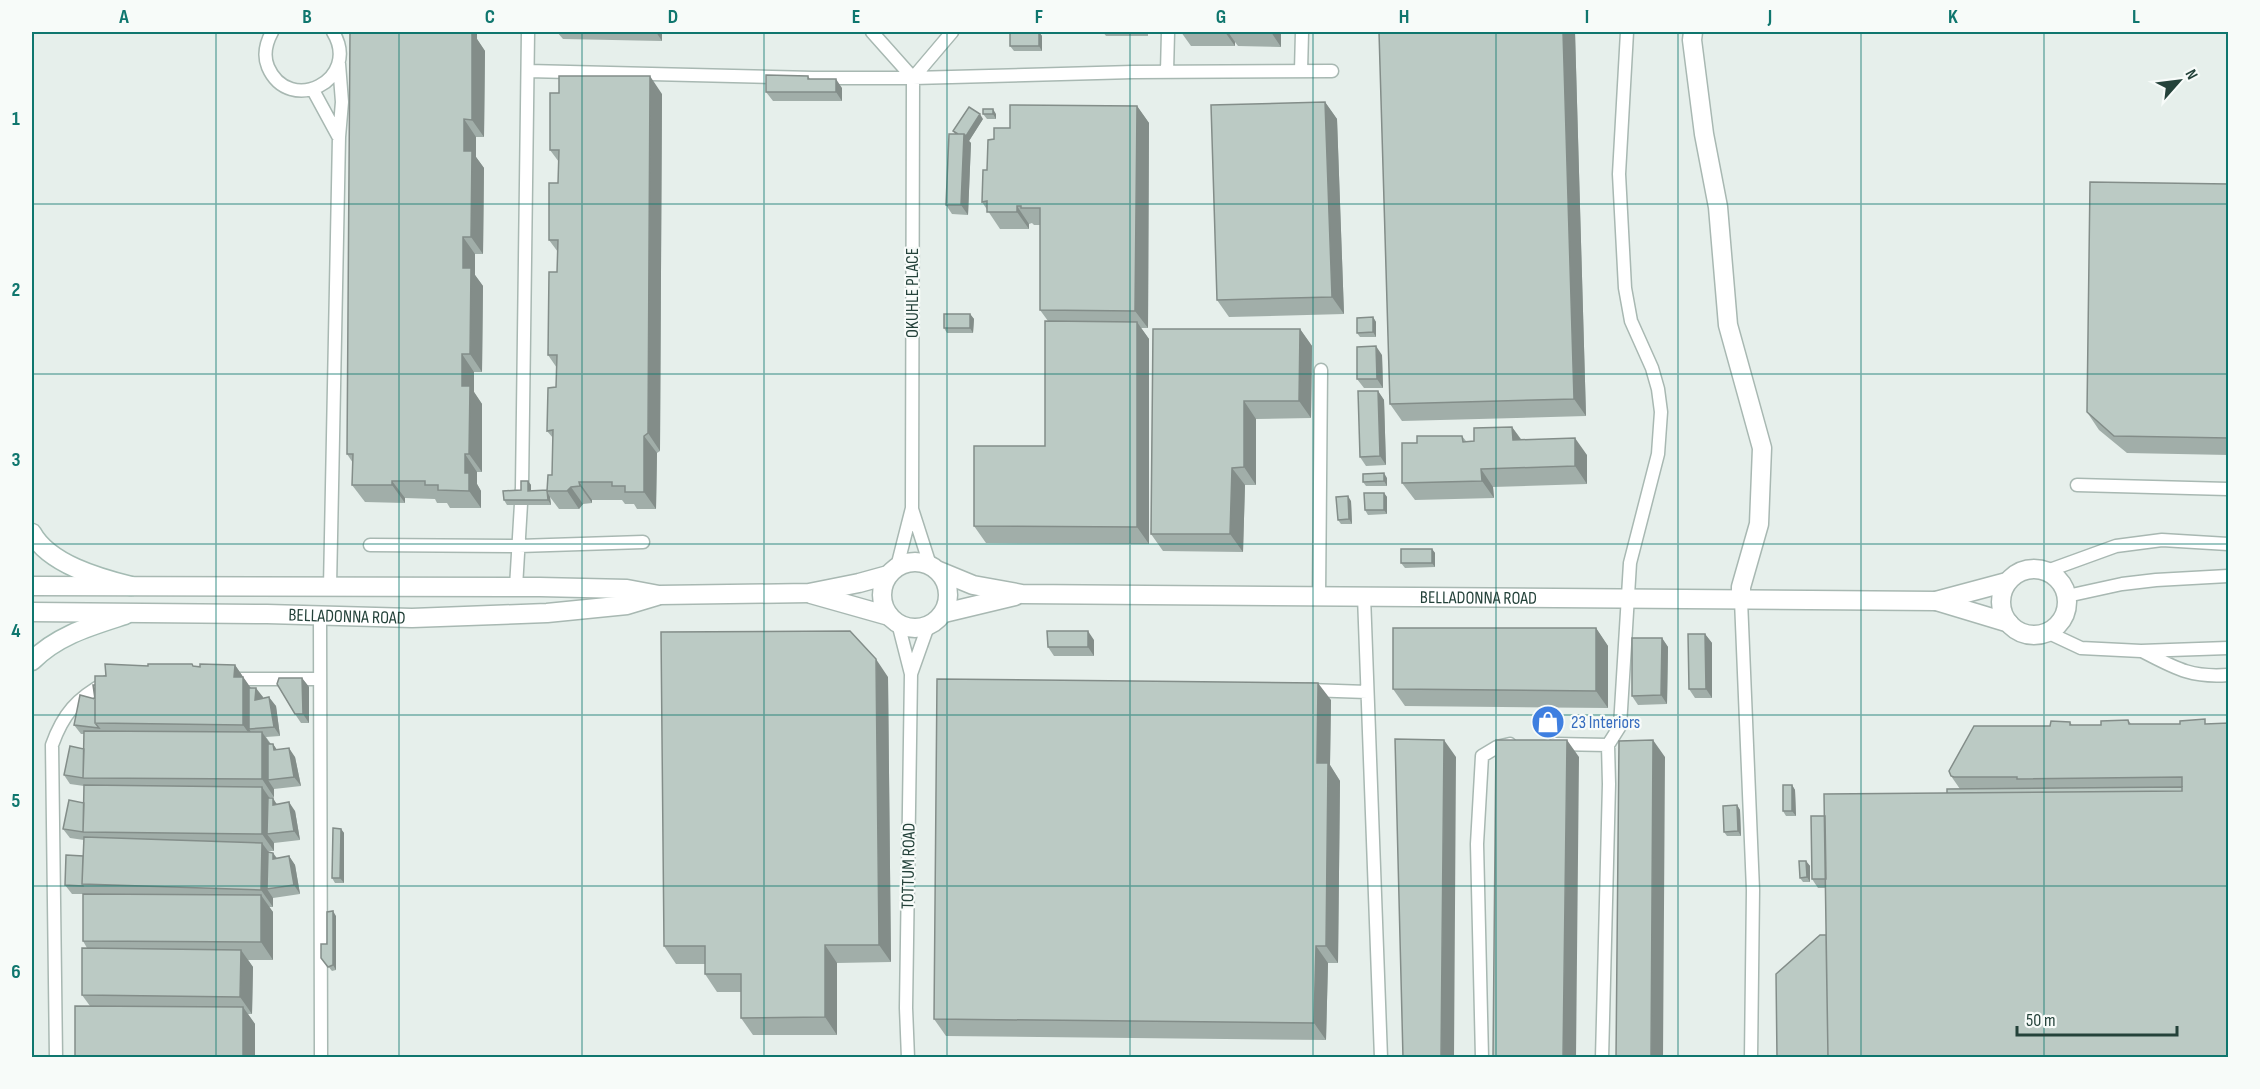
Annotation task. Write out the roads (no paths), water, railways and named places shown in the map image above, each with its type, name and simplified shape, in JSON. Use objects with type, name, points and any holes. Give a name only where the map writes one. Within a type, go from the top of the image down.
[{"type":"street","points":[[1693,32],[1692,40],[1704,134],[1718,207],[1728,325],[1761,448],[1760,524],[1741,587],[1741,600]]},
{"type":"street","points":[[32,533],[49,551],[66,563],[101,578],[131,586]]},
{"type":"street","name":"BELLADONNA ROAD","points":[[32,586],[516,587],[627,589],[659,596],[809,593],[859,583],[892,571],[907,562],[919,561],[973,585],[1022,594],[1936,601],[2007,582],[2015,574],[2025,570],[2047,571]]},
{"type":"street","points":[[935,568],[946,580],[949,591],[944,613]]},
{"type":"street","points":[[892,571],[883,585],[882,596],[884,606],[893,620]]},
{"type":"street","points":[[2047,571],[2064,585],[2068,607],[2058,627],[2049,633]]},
{"type":"street","points":[[2007,582],[2002,592],[2001,603],[2003,614],[2009,623]]},
{"type":"street","name":"BELLADONNA ROAD","points":[[809,593],[893,620],[907,628],[918,629],[937,621],[944,613],[1022,594]]},
{"type":"street","name":"BELLADONNA ROAD","points":[[32,612],[412,618],[547,613],[627,605],[659,596]]},
{"type":"street","name":"BELLADONNA ROAD","points":[[1936,601],[2009,623],[2017,631],[2027,635],[2038,636],[2049,633]]},
{"type":"street","points":[[32,661],[44,648],[59,639],[125,615]]},
{"type":"lane","points":[[272,32],[265,50],[266,62],[271,73],[289,88],[301,91],[313,90],[333,76],[339,64]]},
{"type":"lane","points":[[330,587],[339,137],[342,102],[340,51],[333,32]]},
{"type":"lane","points":[[516,587],[522,487],[528,32]]},
{"type":"lane","points":[[872,32],[913,78]]},
{"type":"lane","points":[[913,78],[952,32]]},
{"type":"lane","points":[[1167,72],[1168,32]]},
{"type":"lane","points":[[1301,71],[1302,32]]},
{"type":"lane","points":[[1602,1058],[1608,745],[1620,726],[1630,563],[1658,454],[1661,412],[1652,368],[1631,321],[1625,288],[1618,174],[1627,32]]},
{"type":"lane","points":[[528,71],[813,78],[1332,71]]},
{"type":"lane","name":"OKUHLE PLACE","points":[[892,571],[912,508],[913,78]]},
{"type":"lane","points":[[313,90],[339,137]]},
{"type":"lane","points":[[1319,596],[1321,370]]},
{"type":"lane","points":[[2076,485],[2229,489]]},
{"type":"lane","name":"OKUHLE PLACE","points":[[912,508],[935,568]]},
{"type":"lane","points":[[2047,571],[2115,546],[2162,540],[2229,544]]},
{"type":"lane","points":[[370,544],[519,546],[643,542]]},
{"type":"lane","points":[[2067,596],[2122,584],[2229,576]]},
{"type":"lane","points":[[1364,596],[1381,1058]]},
{"type":"lane","points":[[1741,600],[1753,890],[1751,1058]]},
{"type":"lane","points":[[320,616],[321,1058]]},
{"type":"lane","name":"TOTTUM ROAD","points":[[893,620],[911,674]]},
{"type":"lane","name":"TOTTUM ROAD","points":[[908,1058],[906,1008],[911,674],[928,626]]},
{"type":"lane","points":[[2049,633],[2081,648],[2141,651],[2229,648]]},
{"type":"lane","points":[[2141,651],[2181,671],[2201,676],[2229,675]]},
{"type":"lane","points":[[219,679],[320,679]]},
{"type":"lane","points":[[56,1058],[52,745],[60,723],[76,704],[98,687],[111,680],[120,680]]},
{"type":"lane","points":[[1297,690],[1367,692]]},
{"type":"lane","points":[[1482,1058],[1477,844],[1482,756],[1497,747],[1532,744],[1608,745]]},
{"type":"place","name":"23 Interiors","points":[[1548,722]]}]
